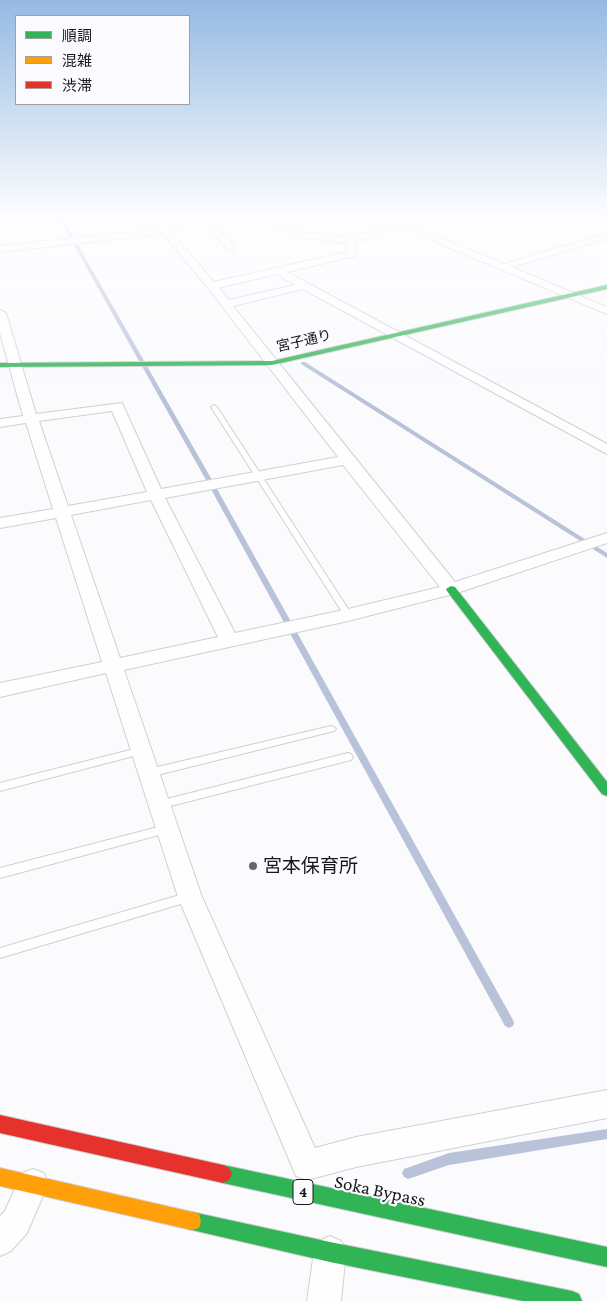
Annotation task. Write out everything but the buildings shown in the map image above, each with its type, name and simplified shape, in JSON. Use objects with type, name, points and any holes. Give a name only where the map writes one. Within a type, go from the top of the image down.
[{"type":"main road","name":"宮子通り","points":[[0,365],[272,363],[607,287]]},
{"type":"main road","points":[[452,589],[607,791]]},
{"type":"main road","name":"Soka Bypass","points":[[0,1124],[304,1178],[607,1257]]},
{"type":"main road","points":[[0,1177],[330,1252],[572,1301]]},
{"type":"street","points":[[205,278],[347,460],[452,589]]},
{"type":"street","points":[[212,286],[248,278]]},
{"type":"street","points":[[289,278],[393,336],[607,450]]},
{"type":"street","points":[[529,278],[607,311]]},
{"type":"street","points":[[226,304],[304,286]]},
{"type":"street","points":[[0,313],[31,419],[115,666],[162,817],[190,897],[304,1178],[356,1152],[607,1104]]},
{"type":"street","points":[[0,423],[117,406],[156,495],[229,640]]},
{"type":"street","points":[[0,523],[347,460]]},
{"type":"street","points":[[0,690],[348,615],[452,589],[604,543]]},
{"type":"street","points":[[0,1240],[16,1222],[33,1184]]},
{"type":"street","points":[[324,1301],[330,1252]]},
{"type":"lane","points":[[214,407],[348,615]]},
{"type":"lane","points":[[0,787],[331,729]]},
{"type":"lane","points":[[0,873],[162,817],[348,757]]},
{"type":"lane","points":[[0,953],[190,897]]},
{"type":"waterway","points":[[94,278],[209,480],[509,1023]]},
{"type":"waterway","points":[[303,363],[607,556]]},
{"type":"waterway","points":[[408,1173],[449,1159],[607,1134]]},
{"type":"traffic: fast","points":[[0,365],[272,363],[607,287]]},
{"type":"traffic: fast","points":[[451,589],[607,791]]},
{"type":"traffic: fast","points":[[223,1174],[607,1257]]},
{"type":"traffic: fast","points":[[192,1221],[330,1252],[572,1301]]},
{"type":"traffic: slow","points":[[0,1177],[192,1221]]},
{"type":"traffic: jam","points":[[0,1124],[223,1174]]},
{"type":"place","name":"宮本保育所","points":[[253,866]]}]
